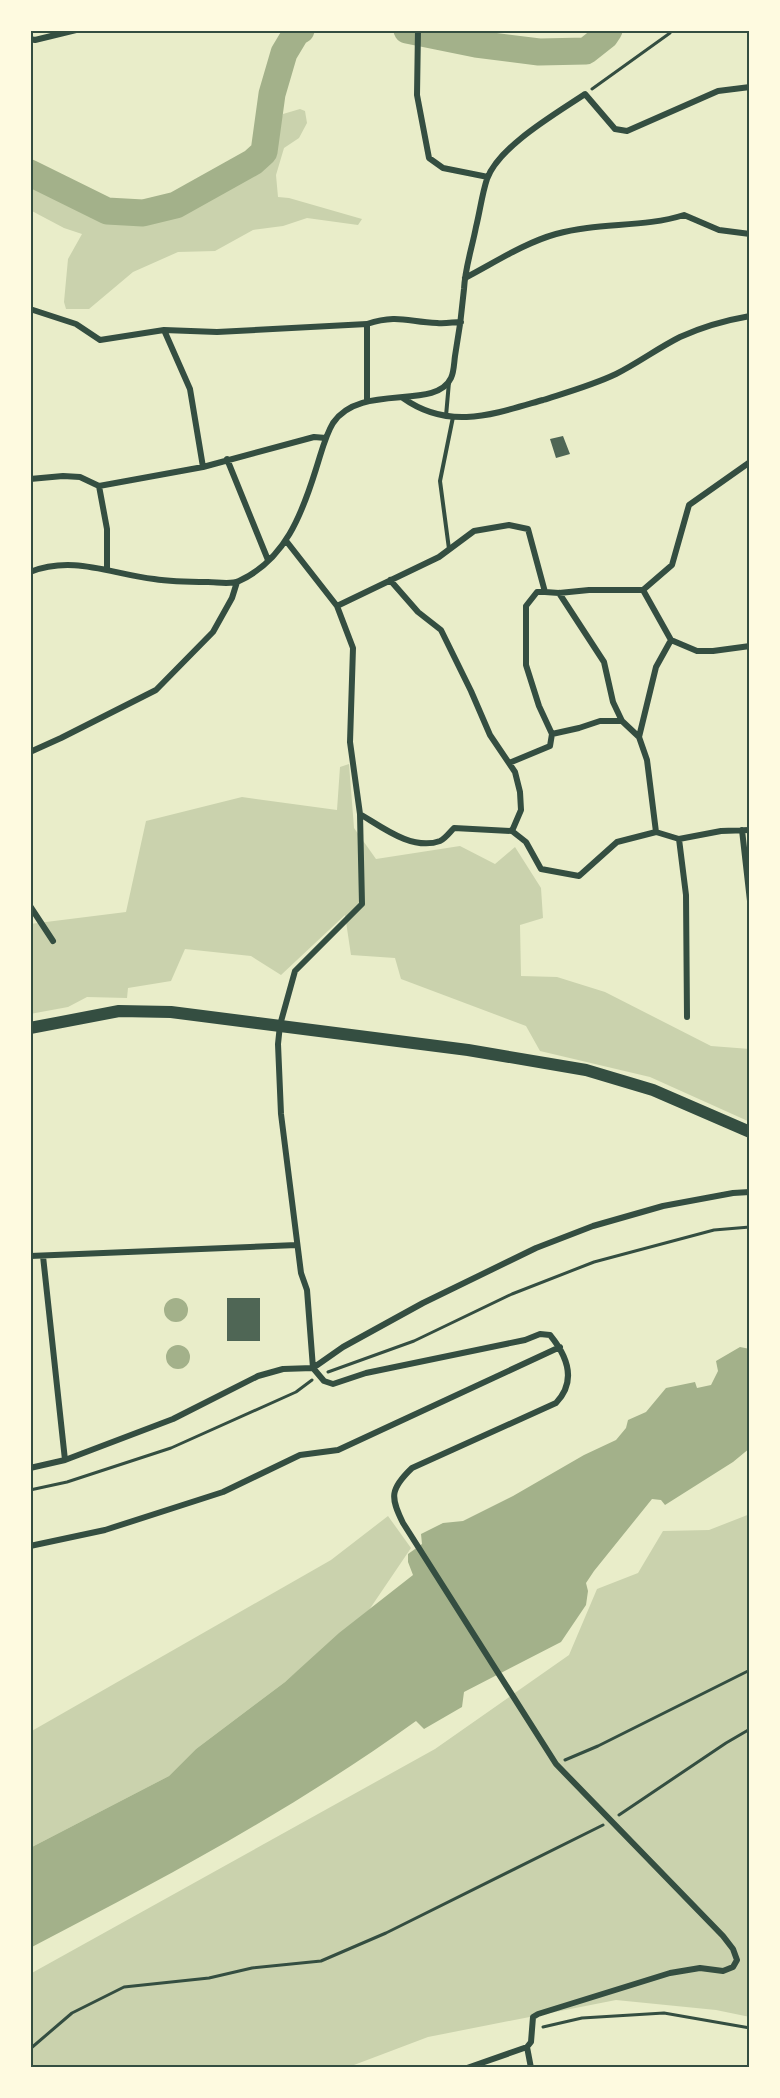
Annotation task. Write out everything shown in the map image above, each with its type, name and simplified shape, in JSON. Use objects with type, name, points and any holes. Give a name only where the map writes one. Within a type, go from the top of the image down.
[{"type":"main road","points":[[30,1028],[118,1011],[171,1012],[468,1050],[586,1070],[653,1090],[750,1132]]},
{"type":"street","points":[[30,39],[35,40],[76,30]]},
{"type":"street","points":[[418,30],[417,95],[429,158],[443,168],[488,177]]},
{"type":"street","points":[[30,572],[46,566],[70,564],[153,579],[237,582],[258,570],[287,542],[306,503],[326,438],[342,413],[355,404],[367,401],[417,396],[434,391],[444,387],[451,378],[461,322],[465,278],[488,177],[509,148],[585,94],[615,129],[627,130],[718,91],[750,87]]},
{"type":"street","points":[[465,278],[529,244],[567,232],[669,220],[684,215],[719,230],[750,234]]},
{"type":"street","points":[[30,309],[76,324],[100,340],[164,330],[217,332],[367,324],[402,318],[437,323],[461,322]]},
{"type":"street","points":[[402,397],[415,406],[449,416],[489,416],[578,389],[616,374],[680,337],[731,319],[750,316]]},
{"type":"street","points":[[367,324],[367,401]]},
{"type":"street","points":[[164,330],[190,389],[203,467]]},
{"type":"street","points":[[30,479],[80,477],[99,486],[203,467],[314,437],[326,438]]},
{"type":"street","points":[[227,459],[268,560]]},
{"type":"street","points":[[509,763],[550,746],[552,734],[539,706],[526,664],[526,606],[537,592],[643,590],[672,565],[689,505],[750,462]]},
{"type":"street","points":[[99,486],[107,529],[107,569]]},
{"type":"street","points":[[337,606],[439,556],[474,531],[509,525],[528,529],[545,592]]},
{"type":"street","points":[[287,542],[337,606],[353,648],[350,742],[360,814],[362,904],[295,970],[280,1025],[278,1044],[280,1114],[301,1273],[307,1290],[314,1368],[324,1382],[333,1384],[366,1373],[525,1340],[540,1334],[550,1335],[560,1347],[569,1368],[564,1395],[556,1403],[412,1468],[400,1479],[393,1504],[556,1764],[723,1936],[733,1949],[737,1960],[733,1967],[723,1971],[700,1968],[670,1973],[537,2014],[533,2017],[531,2042],[527,2047],[466,2068]]},
{"type":"street","points":[[390,580],[418,612],[441,630],[490,735],[515,772],[520,792],[521,810],[512,831]]},
{"type":"street","points":[[30,752],[156,690],[213,632],[232,598],[237,582]]},
{"type":"street","points":[[643,590],[671,640],[697,651],[750,646]]},
{"type":"street","points":[[559,593],[604,662],[613,702],[622,721],[639,737],[647,760],[656,832]]},
{"type":"street","points":[[639,737],[656,667],[671,640]]},
{"type":"street","points":[[552,734],[579,729],[600,721],[622,721]]},
{"type":"street","points":[[360,814],[399,837],[420,842],[440,841],[454,828],[512,831],[526,842],[541,869],[579,876],[617,842],[656,832],[679,839],[721,831],[750,830]]},
{"type":"street","points":[[742,830],[750,901]]},
{"type":"street","points":[[679,839],[686,895],[687,1017]]},
{"type":"street","points":[[30,906],[52,941]]},
{"type":"street","points":[[30,1468],[65,1460],[173,1419],[258,1376],[283,1369],[314,1368],[343,1347],[413,1308],[536,1248],[593,1226],[663,1206],[750,1192]]},
{"type":"street","points":[[30,1256],[297,1245]]},
{"type":"street","points":[[43,1256],[65,1460]]},
{"type":"street","points":[[30,1546],[105,1530],[223,1492],[300,1455],[338,1450],[560,1347]]},
{"type":"street","points":[[527,2047],[531,2068]]},
{"type":"lane","points":[[449,381],[449,416],[440,481],[449,549]]},
{"type":"path","points":[[585,94],[672,30]]},
{"type":"path","points":[[30,1490],[67,1482],[171,1448],[296,1392],[318,1375],[414,1341],[512,1294],[594,1262],[714,1230],[750,1227]]},
{"type":"path","points":[[556,1764],[598,1746],[750,1670]]},
{"type":"path","points":[[30,2049],[72,2013],[124,1987],[209,1978],[252,1968],[321,1961],[386,1933],[610,1821],[750,1729]]},
{"type":"path","points":[[532,2029],[582,2018],[664,2013],[750,2028]]},
{"type":"shaded area","points":[[300,109],[305,111],[307,123],[299,138],[284,148],[276,175],[278,197],[289,198],[362,219],[358,225],[307,218],[283,226],[253,230],[215,251],[178,252],[133,272],[89,309],[66,309],[64,302],[68,259],[82,234],[64,228],[30,210],[30,160],[51,180],[83,189],[90,198],[118,207],[121,222],[127,224],[230,183],[269,153],[283,114]]},
{"type":"shaded area","points":[[349,764],[354,828],[376,859],[460,846],[495,864],[515,847],[541,888],[543,918],[520,925],[521,976],[557,977],[605,992],[711,1046],[750,1049],[750,1122],[650,1077],[540,1051],[526,1026],[401,979],[395,958],[351,955],[345,915],[281,975],[251,956],[185,949],[171,981],[128,988],[127,998],[87,997],[68,1007],[30,1014],[30,924],[126,912],[146,821],[242,797],[337,810],[340,767]]},
{"type":"shaded area","points":[[176,1298],[185,1301],[188,1310],[185,1319],[176,1322],[167,1319],[164,1310],[167,1301]]},
{"type":"shaded area","points":[[178,1345],[187,1348],[190,1357],[187,1366],[178,1369],[169,1366],[166,1357],[169,1348]]},
{"type":"shaded area","points":[[740,1347],[750,1349],[750,1448],[733,1462],[665,1505],[661,1500],[652,1499],[586,1583],[588,1591],[586,1605],[561,1642],[464,1692],[462,1707],[424,1729],[416,1721],[323,1784],[227,1842],[30,1948],[30,1848],[169,1776],[196,1749],[285,1682],[339,1633],[413,1575],[408,1562],[408,1554],[422,1544],[421,1534],[443,1523],[463,1521],[616,1440],[626,1428],[628,1420],[646,1412],[666,1388],[695,1382],[697,1388],[711,1385],[718,1371],[716,1361]]},
{"type":"shaded area","points":[[750,1514],[750,2017],[716,2010],[616,2000],[428,2037],[346,2068],[30,2068],[30,1974],[435,1749],[569,1655],[597,1589],[638,1573],[663,1531],[709,1530]]},
{"type":"shaded area","points":[[388,1516],[411,1548],[369,1610],[285,1682],[196,1749],[169,1776],[30,1848],[30,1732],[331,1560]]},
{"type":"building","points":[[563,436],[570,454],[556,458],[550,439]]},
{"type":"building","points":[[227,1298],[260,1298],[260,1341],[227,1341]]},
{"type":"waterway","points":[[30,173],[107,211],[143,213],[176,205],[253,162],[264,152],[272,94],[284,53],[296,33],[301,30]]},
{"type":"waterway","points":[[407,30],[476,44],[539,52],[586,51],[609,30]]}]
